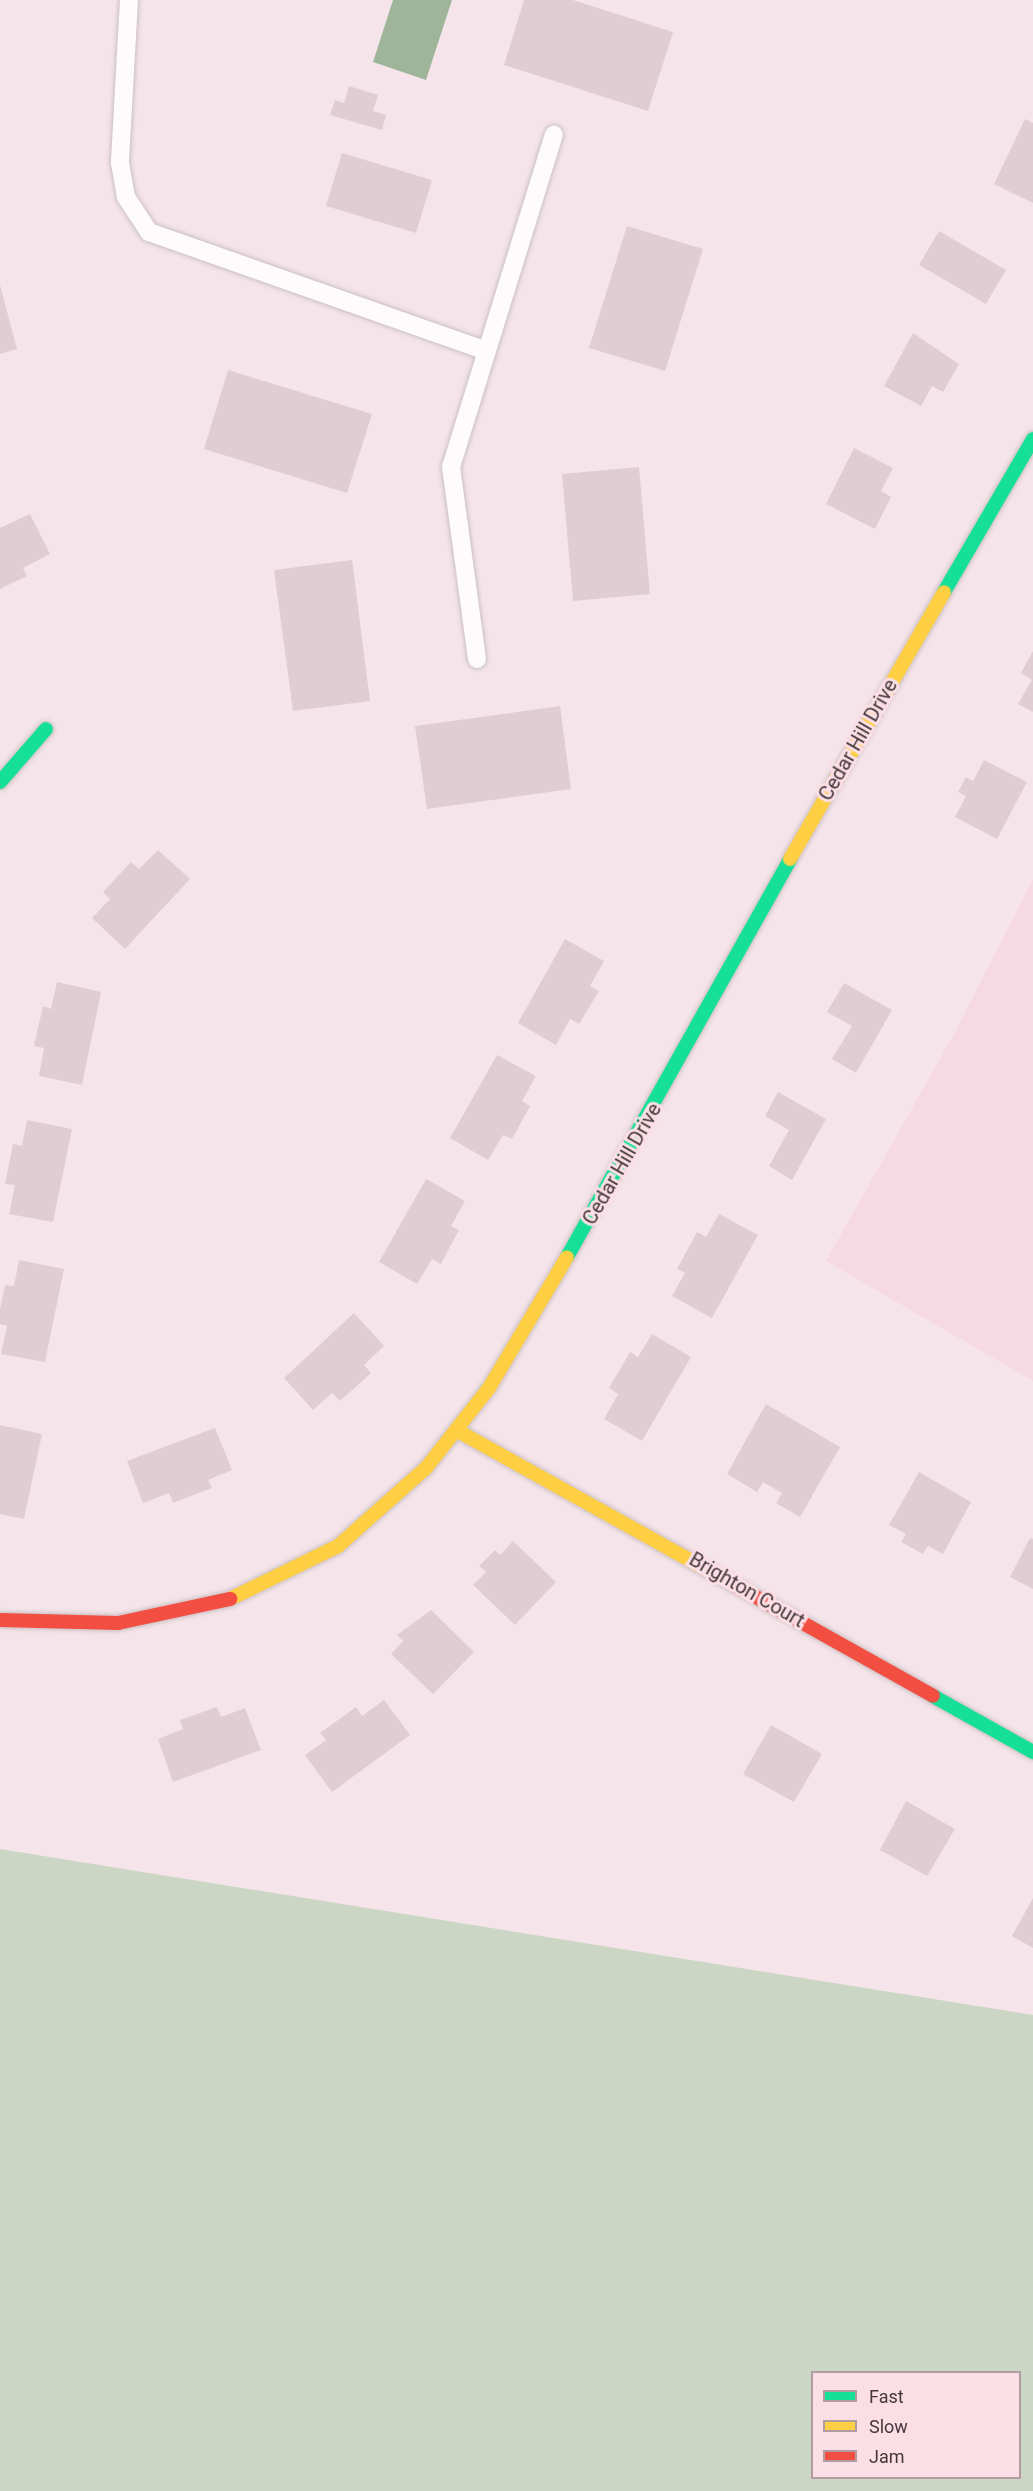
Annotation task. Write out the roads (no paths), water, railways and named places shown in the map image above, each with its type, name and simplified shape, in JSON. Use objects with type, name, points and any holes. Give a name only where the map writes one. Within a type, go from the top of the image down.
[{"type":"street","name":"Cedar Hill Drive","points":[[0,1620],[79,1625],[145,1620],[270,1584],[339,1546],[375,1517],[458,1431],[644,1127],[818,809],[1033,439]]},
{"type":"street","points":[[0,782],[46,729]]},
{"type":"street","name":"Brighton Court","points":[[458,1431],[1033,1752]]},
{"type":"lane","points":[[129,0],[120,163],[126,197],[149,232],[484,350]]},
{"type":"lane","points":[[477,659],[450,467],[484,350],[554,135]]}]
